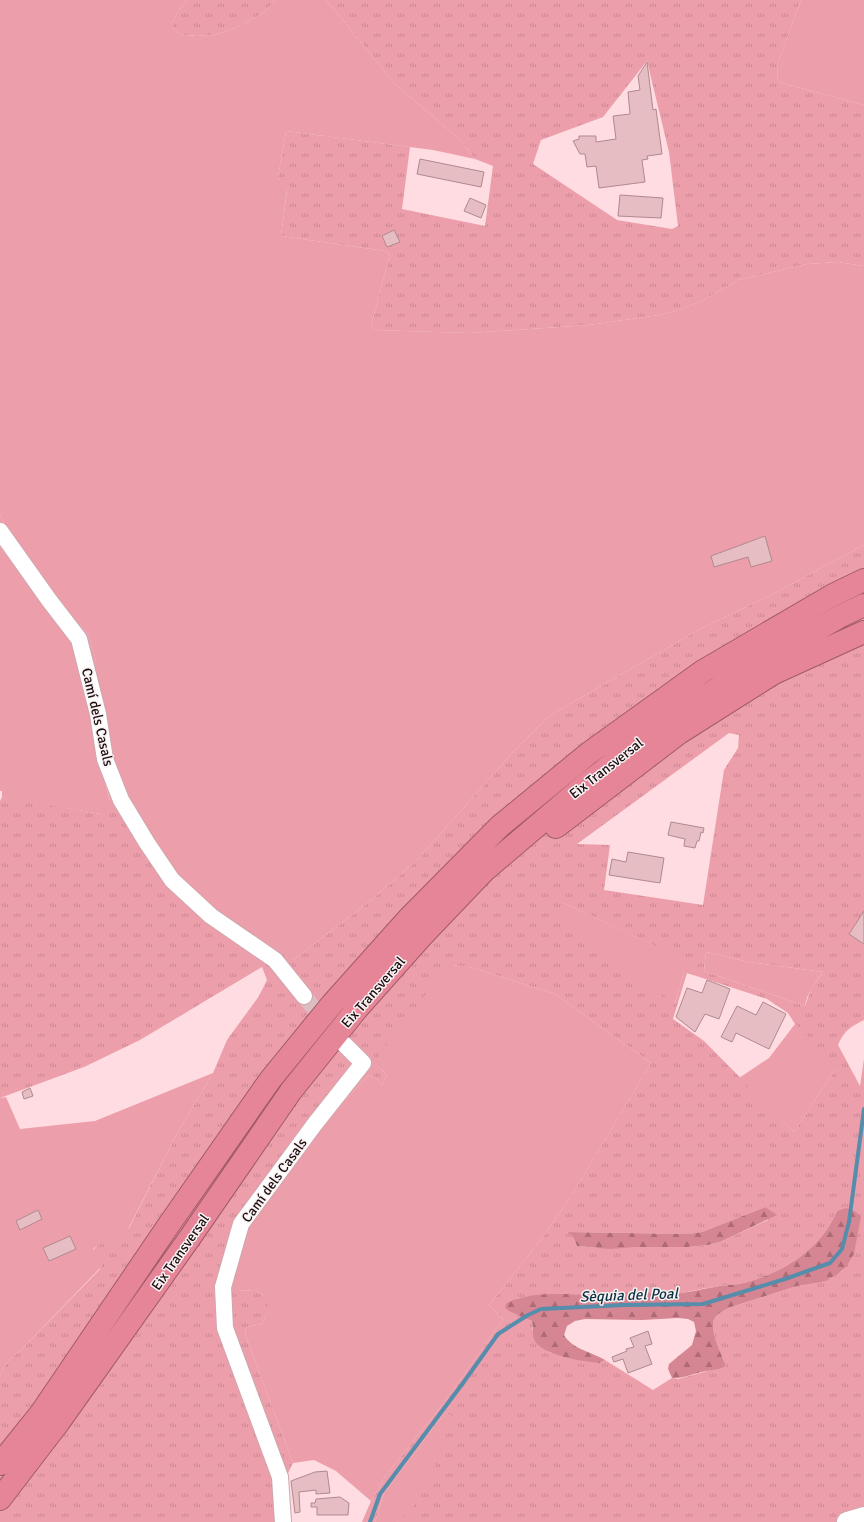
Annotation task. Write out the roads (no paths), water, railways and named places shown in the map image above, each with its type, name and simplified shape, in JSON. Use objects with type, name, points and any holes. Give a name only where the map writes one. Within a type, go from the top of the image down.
[{"type":"highway","points":[[833,595],[864,575]]},
{"type":"highway","name":"Eix Transversal","points":[[0,1464],[41,1413],[168,1226],[270,1080],[332,1004],[408,919],[500,826],[589,753],[703,672],[833,595],[864,580]]},
{"type":"highway","name":"Eix Transversal","points":[[0,1499],[60,1422],[291,1091],[356,1010],[422,936],[485,870],[585,784],[652,733],[733,678],[841,616],[864,605]]},
{"type":"highway","points":[[422,936],[542,838],[679,733],[774,673],[864,632]]},
{"type":"street","name":"Camí dels Casals","points":[[0,531],[79,639],[98,714],[105,759],[121,800],[146,843],[172,880],[211,916],[275,960],[304,996]]},
{"type":"street","name":"Camí dels Casals","points":[[283,1522],[280,1477],[225,1328],[223,1287],[241,1224],[314,1125],[363,1063],[344,1044]]},
{"type":"street","points":[[846,1522],[864,1517]]},
{"type":"waterway","name":"Sèquia del Poal","points":[[370,1522],[380,1494],[498,1334],[528,1315],[541,1309],[624,1305],[703,1304],[785,1279],[830,1263],[842,1249],[849,1222],[864,1109]]},
{"type":"tunnel","points":[[304,996],[343,1043]]}]
